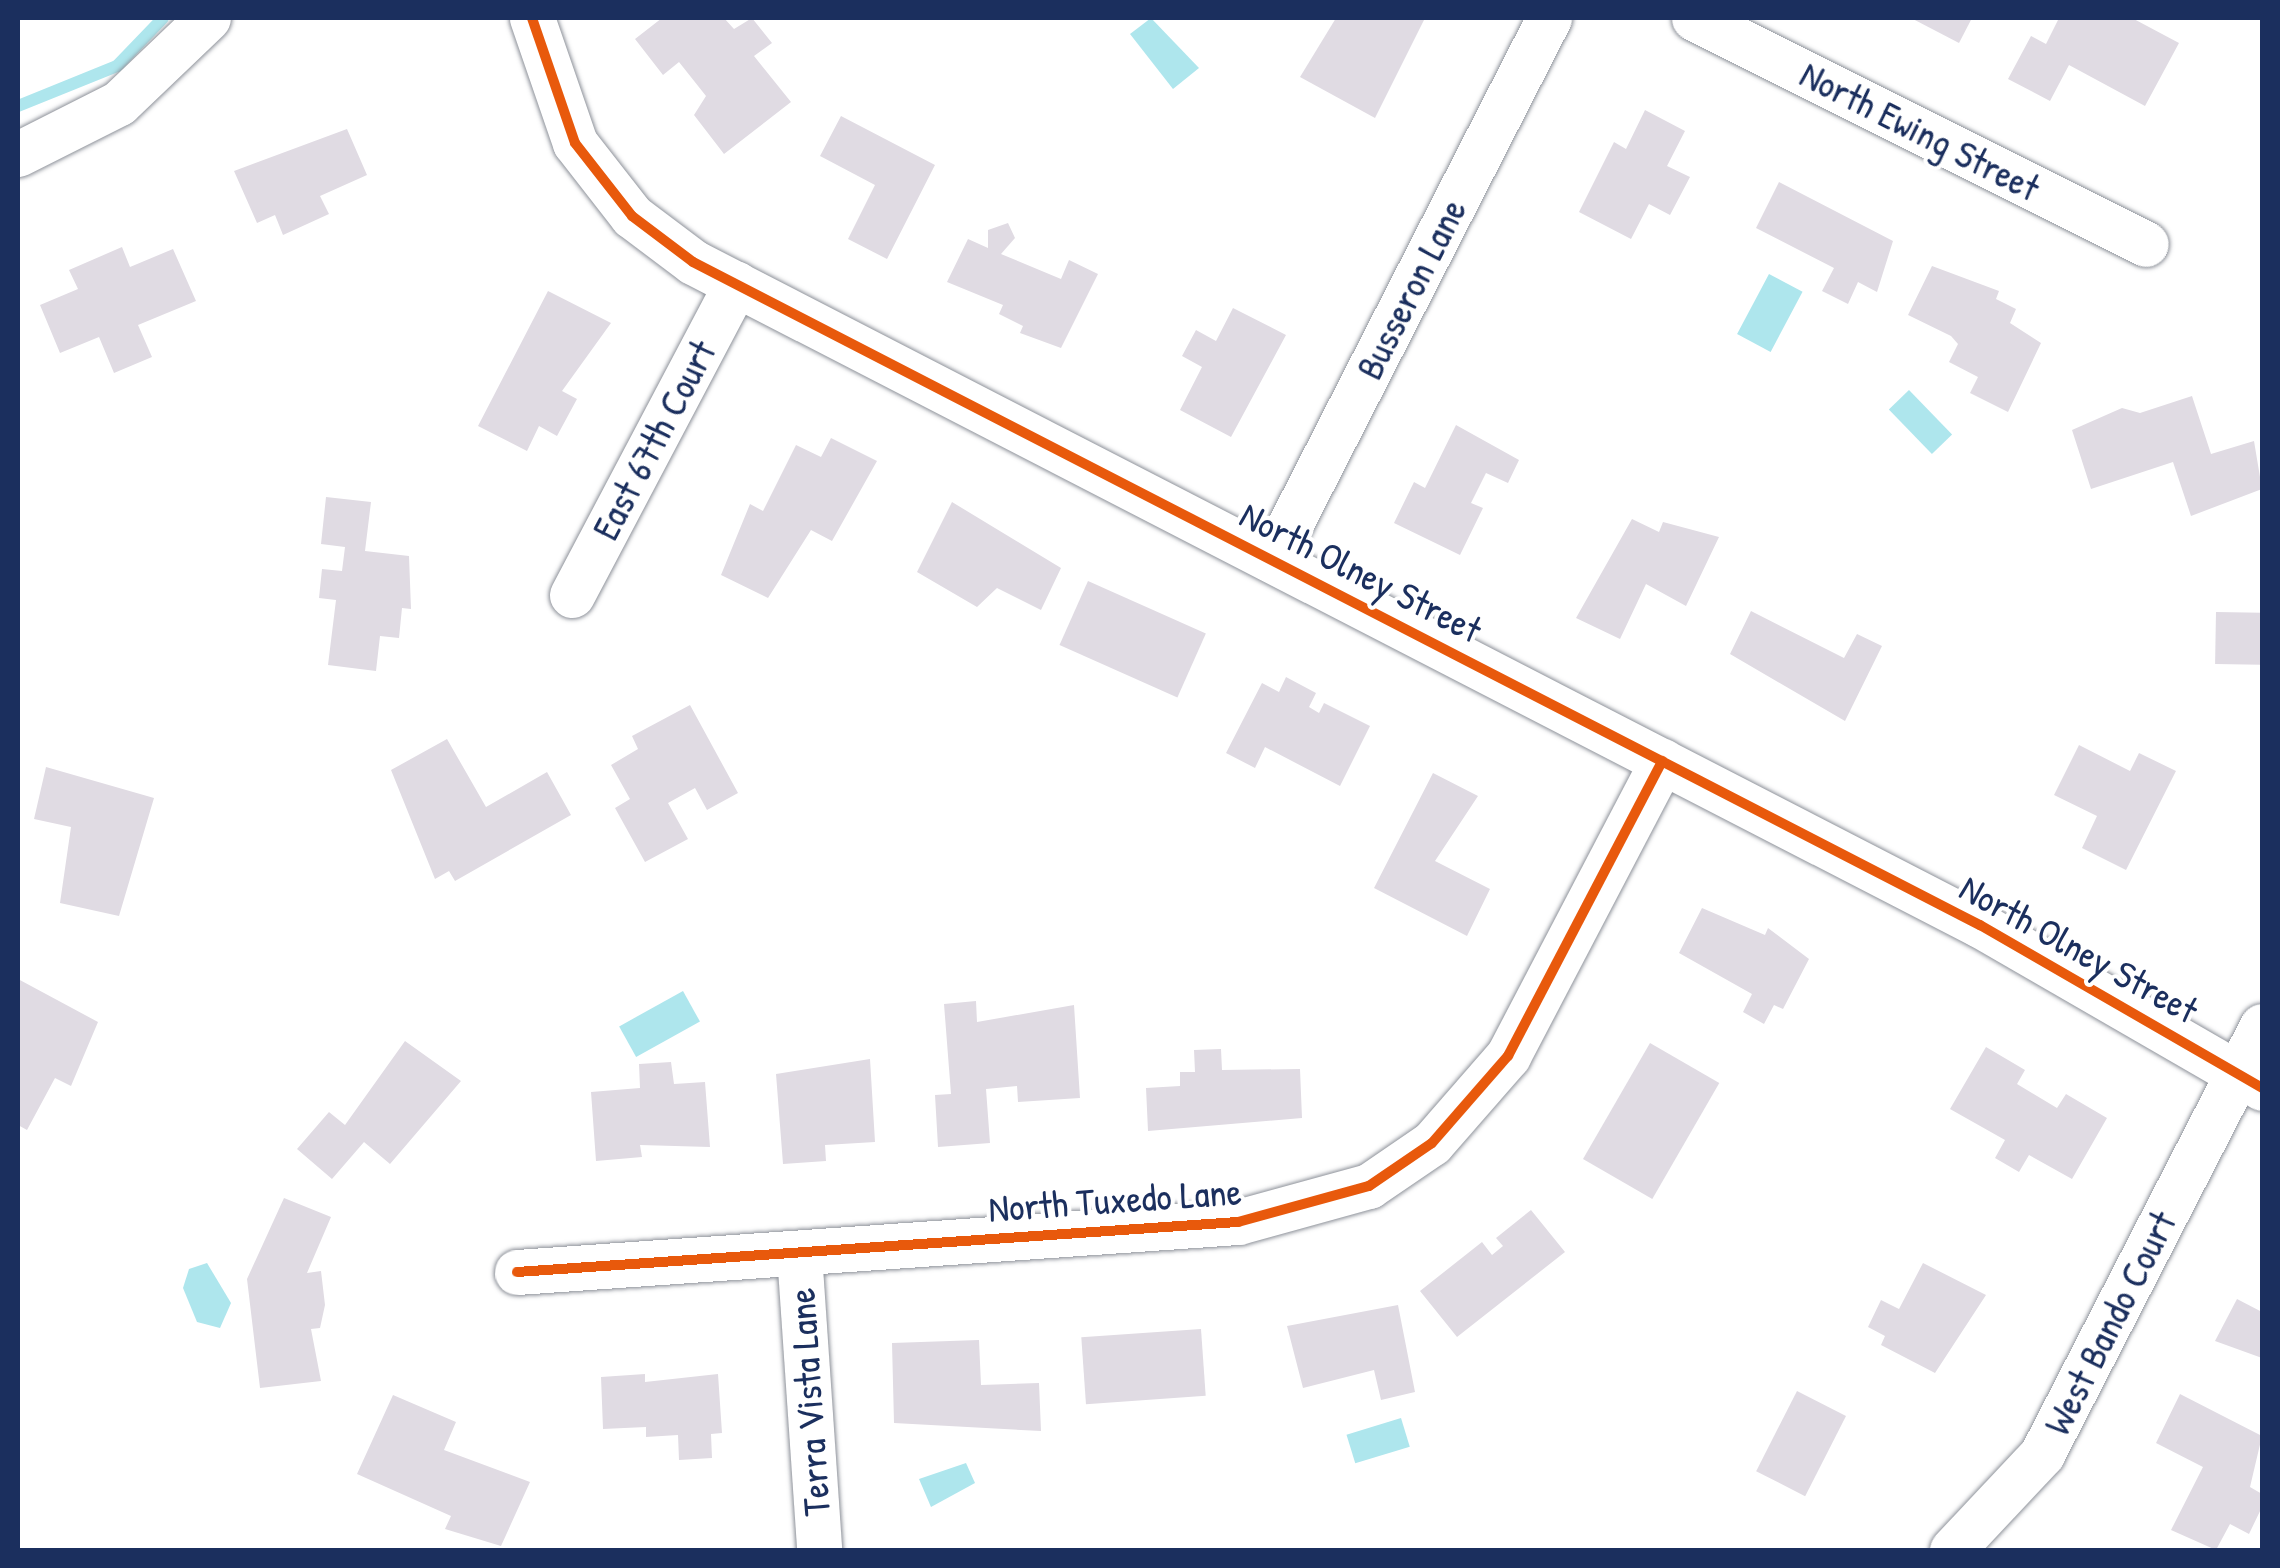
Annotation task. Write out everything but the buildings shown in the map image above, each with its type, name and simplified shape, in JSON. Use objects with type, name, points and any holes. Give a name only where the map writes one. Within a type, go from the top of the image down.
[{"type":"street","points":[[18,154],[119,103],[208,18]]},
{"type":"street","name":"North Olney Street","points":[[532,18],[558,105],[596,175],[646,228],[736,284],[1980,925],[2250,1081]]},
{"type":"street","name":"Busseron Lane","points":[[1272,560],[1549,18]]},
{"type":"street","name":"North Ewing Street","points":[[1694,18],[2146,244]]},
{"type":"street","name":"East 67th Court","points":[[572,595],[736,284]]},
{"type":"street","name":"North Tuxedo Lane","points":[[517,1272],[1238,1222],[1369,1186],[1432,1144],[1508,1056],[1662,761]]},
{"type":"street","name":"West Bando Court","points":[[1952,1550],[2042,1454],[2250,1081],[2262,1026]]},
{"type":"street","name":"Terra Vista Lane","points":[[798,1253],[819,1550]]},
{"type":"water","points":[[1151,18],[1199,68],[1173,89],[1130,34]]},
{"type":"water","points":[[1769,274],[1803,292],[1771,352],[1737,334]]},
{"type":"water","points":[[1909,390],[1952,435],[1932,454],[1889,409]]},
{"type":"water","points":[[683,991],[700,1022],[636,1057],[619,1026]]},
{"type":"water","points":[[207,1263],[231,1303],[220,1328],[197,1322],[183,1288],[189,1269]]},
{"type":"water","points":[[1401,1418],[1410,1447],[1355,1463],[1346,1435]]},
{"type":"water","points":[[966,1463],[975,1483],[931,1507],[919,1479]]},
{"type":"waterway","points":[[18,106],[117,66],[163,18]]},
{"type":"cycle path","points":[[532,18],[575,143],[632,216],[693,262],[1980,925],[2262,1088]]},
{"type":"cycle path","points":[[517,1272],[1238,1222],[1369,1186],[1432,1143],[1508,1056],[1662,761]]}]
